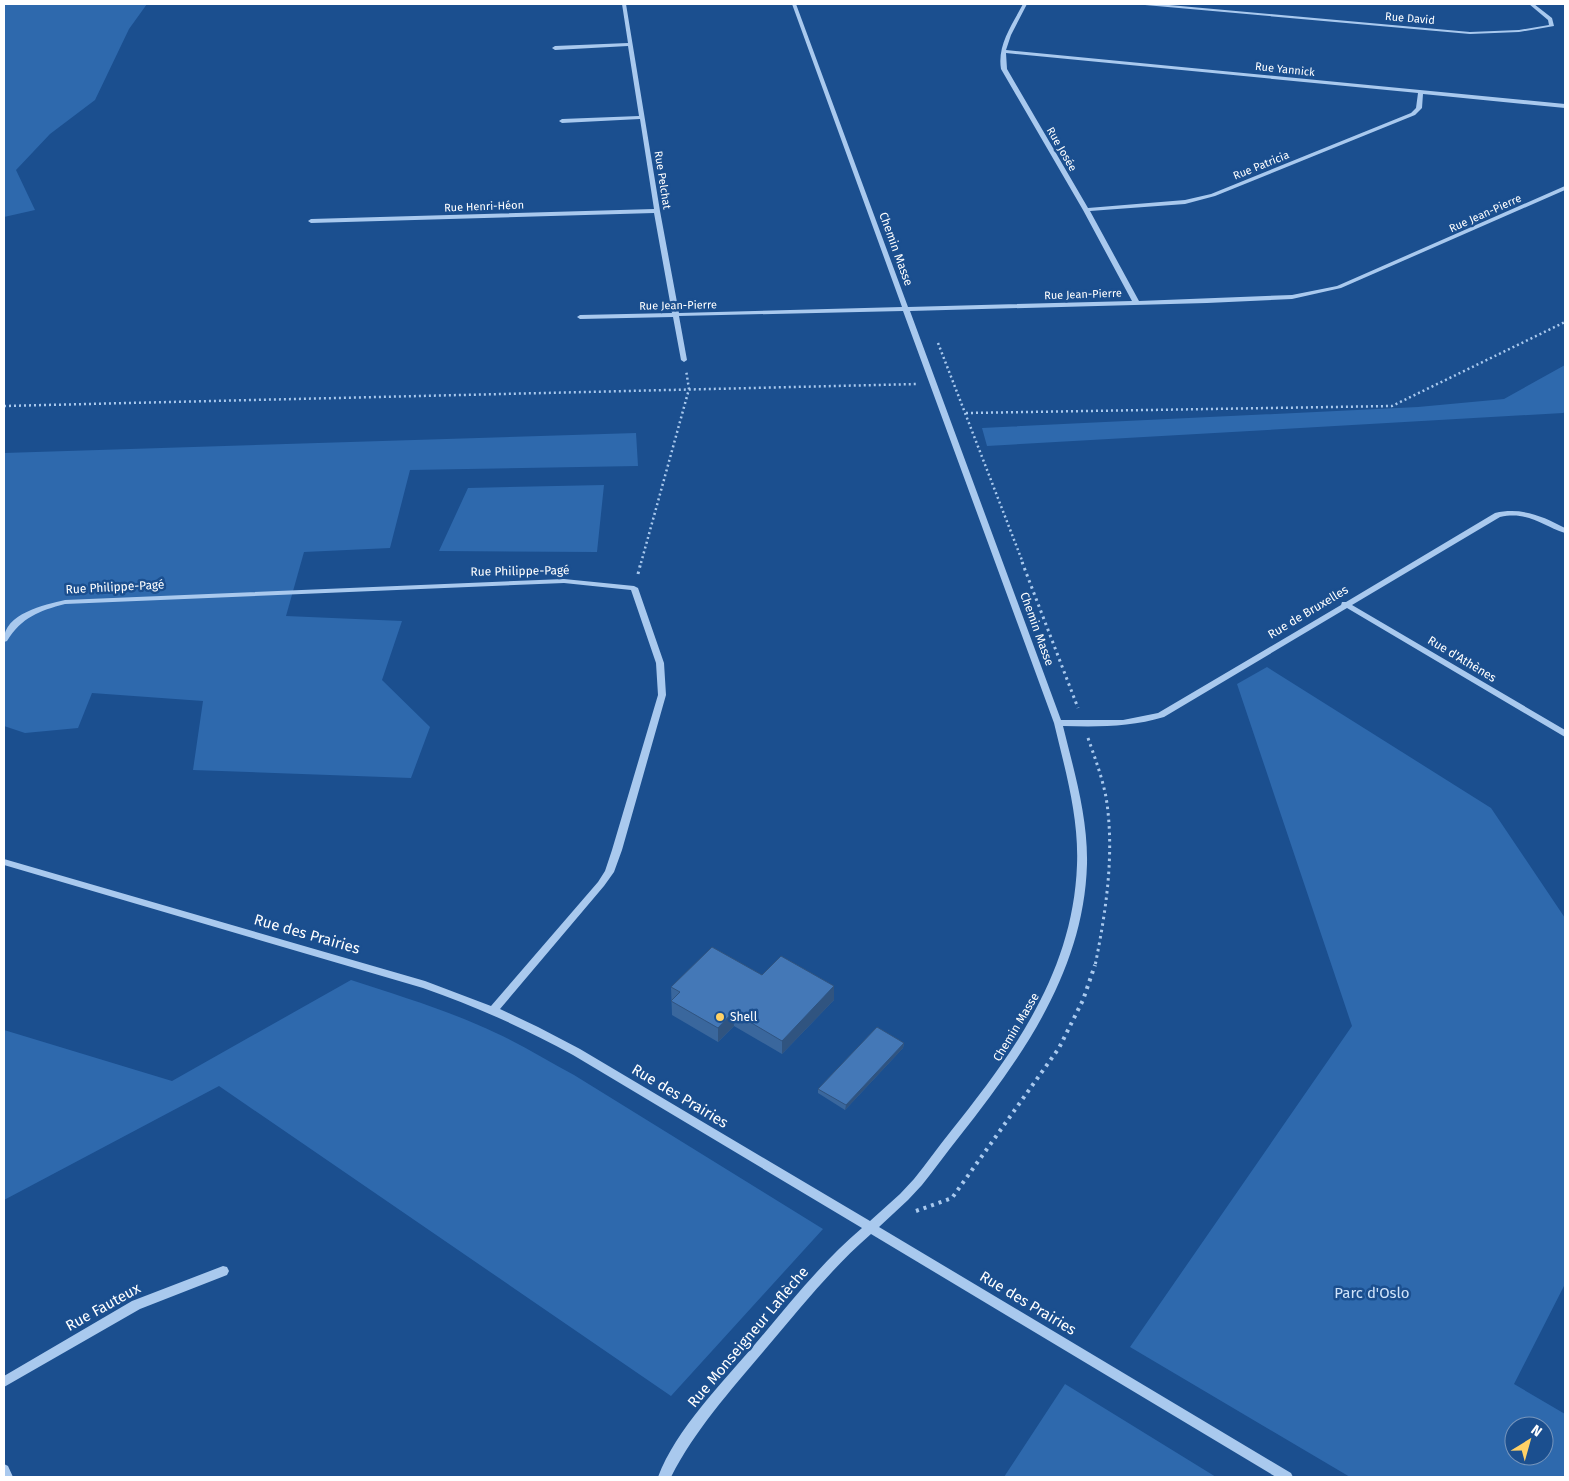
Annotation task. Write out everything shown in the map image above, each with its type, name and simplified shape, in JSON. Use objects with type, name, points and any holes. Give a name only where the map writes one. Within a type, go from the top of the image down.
[{"type":"street","name":"Rue Pelchat","points":[[624,4],[657,211],[684,360]]},
{"type":"street","name":"Chemin Masse","points":[[794,4],[1058,723],[1073,784],[1081,844],[1082,866],[1072,935],[1055,986],[1032,1030],[1016,1056],[989,1092],[905,1196],[870,1228]]},
{"type":"street","points":[[1003,51],[1025,4]]},
{"type":"street","name":"Rue David","points":[[1145,4],[1470,33],[1520,31],[1552,26],[1550,19],[1531,4]]},
{"type":"street","points":[[555,48],[631,44]]},
{"type":"street","name":"Rue Yannick","points":[[1003,51],[1565,106]]},
{"type":"street","name":"Rue Josée","points":[[1003,51],[1002,61],[1004,69],[1086,210],[1136,302]]},
{"type":"street","name":"Rue Patricia","points":[[1086,210],[1185,202],[1213,195],[1413,114],[1419,108],[1421,92]]},
{"type":"street","points":[[562,121],[643,117]]},
{"type":"street","name":"Rue Jean-Pierre","points":[[580,317],[1292,297],[1329,290],[1372,274],[1565,188]]},
{"type":"street","name":"Rue Henri-Héon","points":[[311,220],[657,211]]},
{"type":"street","name":"Rue de Bruxelles","points":[[1058,723],[1119,724],[1141,721],[1161,715],[1345,604],[1498,515],[1510,513],[1535,517],[1565,531]]},
{"type":"street","name":"Rue Philippe-Pagé","points":[[4,639],[7,632],[22,616],[38,608],[65,602],[564,581],[634,588]]},
{"type":"street","points":[[493,1010],[601,884],[617,850],[662,695],[660,663],[634,588]]},
{"type":"street","name":"Rue d'Athènes","points":[[1345,604],[1565,734]]},
{"type":"street","name":"Rue des Prairies","points":[[4,862],[392,975],[458,996],[493,1010],[570,1048],[1287,1477]]},
{"type":"street","name":"Rue Monseigneur Laflèche","points":[[664,1477],[673,1458],[705,1411],[834,1262],[870,1228]]},
{"type":"street","name":"Rue Fauteux","points":[[4,1382],[136,1305],[223,1271]]},
{"type":"street","points":[[4,1470],[7,1477]]},
{"type":"path","points":[[943,413],[1392,406],[1565,322]]},
{"type":"path","points":[[915,1211],[952,1198],[1059,1048],[1083,1000],[1094,971],[1104,920],[1110,862],[1106,799],[1101,775],[1084,724],[966,412],[937,343]]},
{"type":"path","points":[[634,588],[689,389],[684,360]]},
{"type":"path","points":[[4,406],[932,383]]},
{"type":"green space","points":[[4,4],[147,4],[129,29],[95,100],[50,134],[16,170],[35,210],[4,217]]},
{"type":"green space","points":[[1565,365],[1565,412],[1563,413],[987,446],[982,428],[1418,407],[1504,399]]},
{"type":"green space","points":[[636,433],[638,466],[410,470],[390,548],[304,552],[286,616],[402,621],[382,680],[430,727],[411,778],[193,770],[203,701],[92,693],[78,728],[25,733],[4,726],[4,453]]},
{"type":"green space","points":[[604,485],[597,552],[439,551],[468,488]]},
{"type":"green space","name":"Parc d'Oslo","points":[[1267,667],[1491,808],[1565,918],[1565,1284],[1514,1384],[1565,1414],[1565,1477],[1350,1477],[1130,1347],[1352,1026],[1237,684]]},
{"type":"green space","points":[[351,980],[443,1011],[479,1025],[516,1043],[574,1075],[823,1229],[671,1396],[219,1086],[4,1200],[4,1030],[172,1081]]},
{"type":"green space","points":[[1065,1384],[1216,1477],[1004,1477]]},
{"type":"building","points":[[712,947],[762,975],[781,956],[834,986],[782,1041],[733,1012],[718,1028],[671,1001],[680,992],[671,987]]},
{"type":"building","points":[[877,1027],[904,1043],[846,1105],[818,1089]]},
{"type":"place","name":"Shell","points":[[720,1017]]}]
